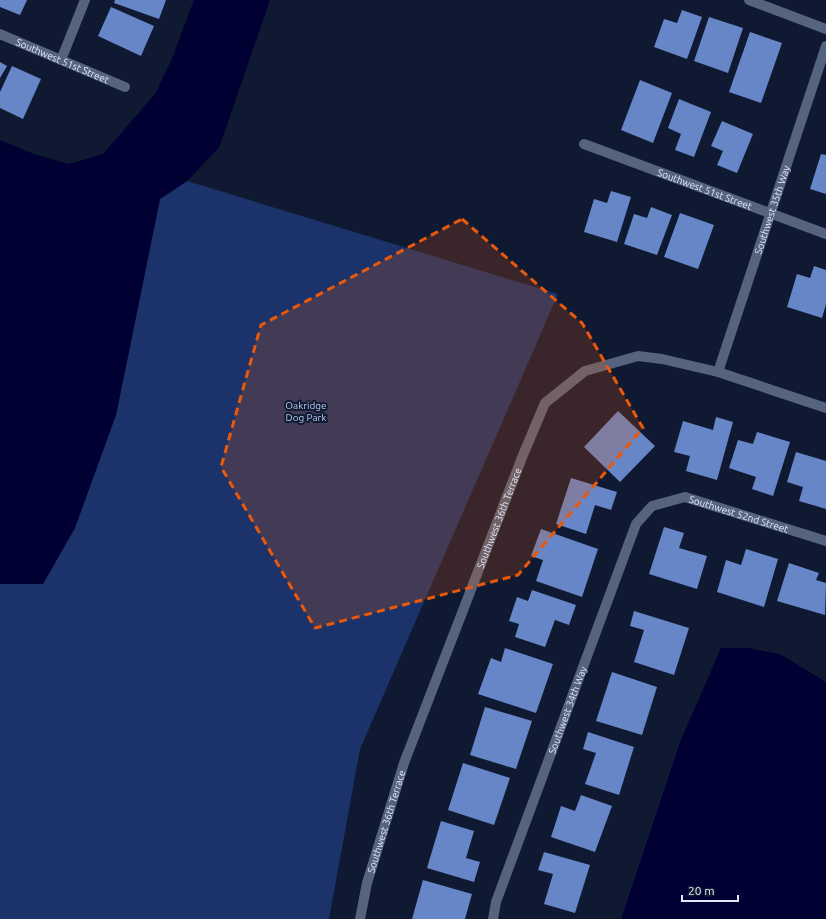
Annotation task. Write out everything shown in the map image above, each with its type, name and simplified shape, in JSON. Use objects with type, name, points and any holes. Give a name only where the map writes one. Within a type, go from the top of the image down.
[{"type":"street","points":[[61,60],[85,0]]},
{"type":"street","points":[[750,0],[826,29]]},
{"type":"street","name":"Southwest 51st Street","points":[[0,34],[125,87]]},
{"type":"street","name":"Southwest 35th Way","points":[[718,372],[826,46]]},
{"type":"street","name":"Southwest 51st Street","points":[[584,144],[826,234]]},
{"type":"street","name":"Southwest 36th Terrace","points":[[360,919],[367,883],[404,763],[523,454],[546,403],[585,371],[638,356],[662,359],[718,372],[826,408]]},
{"type":"street","name":"Southwest 52nd Street","points":[[652,506],[685,497],[826,541]]},
{"type":"street","name":"Southwest 34th Way","points":[[493,919],[496,902],[636,524],[652,506]]},
{"type":"highlighted area","points":[[462,219],[582,323],[643,428],[518,575],[315,628],[221,467],[261,325]]},
{"type":"green space","name":"Oakridge Dog Park","points":[[187,181],[558,294],[360,749],[329,919],[0,919],[0,584],[43,584],[116,415],[160,199]]},
{"type":"shaded area","points":[[194,0],[270,0],[219,148],[187,181],[160,199],[116,415],[75,528],[43,584],[0,584],[0,140],[34,154],[69,164],[103,154],[155,94],[171,61]]},
{"type":"shaded area","points":[[721,648],[748,648],[780,654],[826,682],[826,919],[621,919],[680,742]]},
{"type":"building","points":[[0,0],[27,0],[20,15],[0,7]]},
{"type":"building","points":[[115,0],[166,0],[159,19],[114,3]]},
{"type":"building","points":[[111,7],[154,26],[141,56],[98,36]]},
{"type":"building","points":[[682,10],[702,17],[687,59],[654,47],[664,19],[677,23]]},
{"type":"building","points":[[709,17],[743,28],[728,73],[694,61]]},
{"type":"building","points":[[750,32],[782,43],[761,103],[729,92]]},
{"type":"building","points":[[0,62],[7,66],[0,78]]},
{"type":"building","points":[[12,66],[41,79],[23,119],[0,108],[0,92]]},
{"type":"building","points":[[640,80],[672,93],[653,143],[621,130]]},
{"type":"building","points":[[679,99],[711,112],[694,157],[675,150],[681,134],[668,128]]},
{"type":"building","points":[[722,121],[753,134],[737,173],[717,165],[723,151],[711,146]]},
{"type":"building","points":[[821,154],[826,155],[826,194],[810,189]]},
{"type":"building","points":[[611,191],[631,197],[617,242],[584,232],[594,199],[607,203]]},
{"type":"building","points":[[651,207],[672,215],[657,255],[624,244],[634,214],[647,218]]},
{"type":"building","points":[[680,213],[714,225],[698,269],[664,257]]},
{"type":"building","points":[[814,266],[826,270],[826,304],[822,318],[787,307],[797,274],[810,278]]},
{"type":"building","points":[[618,411],[655,446],[620,482],[584,447]]},
{"type":"building","points":[[716,417],[733,422],[717,480],[686,471],[690,456],[674,452],[683,421],[713,430]]},
{"type":"building","points":[[757,432],[790,442],[773,496],[752,489],[756,477],[729,468],[738,440],[753,444]]},
{"type":"building","points":[[796,452],[826,461],[826,509],[799,501],[803,487],[787,482]]},
{"type":"building","points":[[571,478],[617,492],[611,510],[595,505],[586,534],[556,524]]},
{"type":"building","points":[[664,527],[684,533],[679,548],[707,556],[697,589],[649,574]]},
{"type":"building","points":[[541,529],[598,549],[582,597],[536,581],[543,560],[531,556]]},
{"type":"building","points":[[746,549],[778,559],[764,607],[717,592],[726,560],[741,565]]},
{"type":"building","points":[[789,563],[819,573],[816,580],[826,583],[825,615],[777,601]]},
{"type":"building","points":[[532,590],[576,605],[569,625],[555,620],[545,647],[515,637],[519,624],[509,621],[517,597],[528,601]]},
{"type":"building","points":[[634,611],[689,628],[674,675],[634,662],[644,630],[630,626]]},
{"type":"building","points":[[505,648],[553,664],[536,713],[478,694],[491,658],[501,662]]},
{"type":"building","points":[[612,672],[657,687],[642,735],[596,721]]},
{"type":"building","points":[[485,707],[532,721],[516,769],[470,755]]},
{"type":"building","points":[[588,732],[634,747],[619,795],[585,784],[596,753],[583,749]]},
{"type":"building","points":[[463,763],[510,778],[494,825],[448,810]]},
{"type":"building","points":[[581,795],[612,806],[595,852],[551,837],[561,806],[575,811]]},
{"type":"building","points":[[441,821],[474,831],[466,858],[480,862],[474,882],[427,868]]},
{"type":"building","points":[[544,852],[590,865],[575,913],[544,904],[553,874],[538,870]]},
{"type":"building","points":[[423,880],[472,894],[465,919],[412,919]]}]
